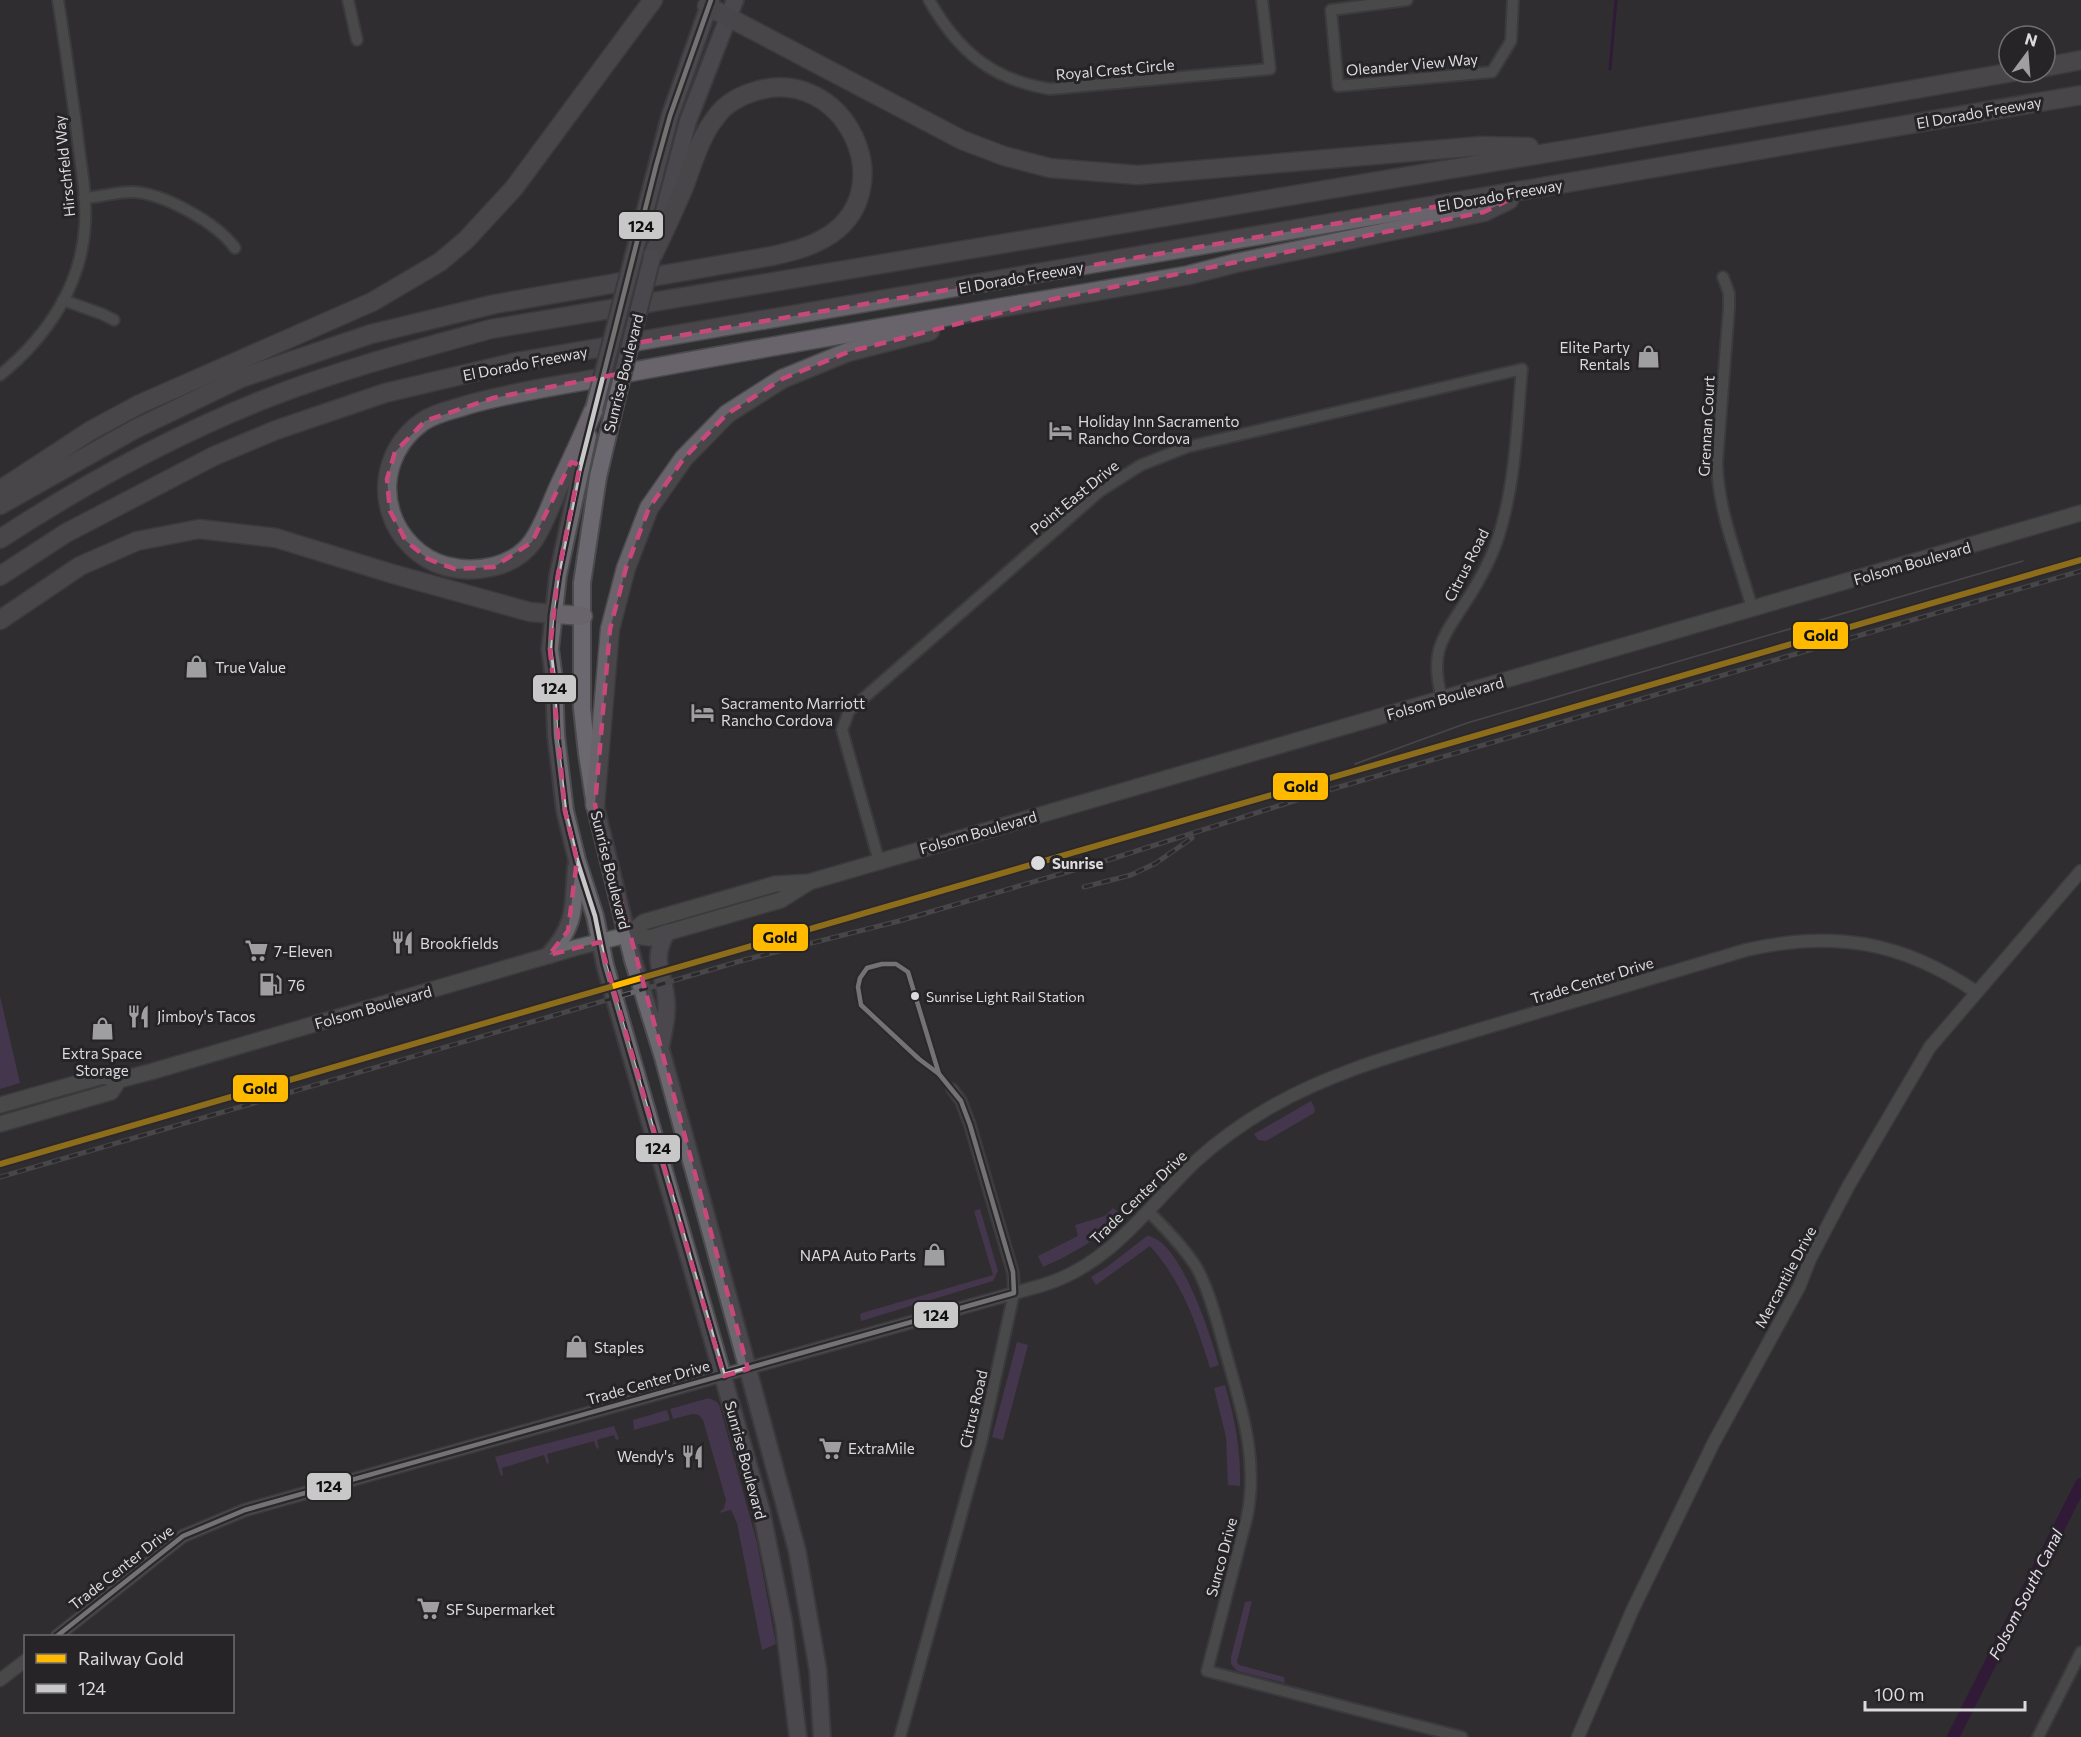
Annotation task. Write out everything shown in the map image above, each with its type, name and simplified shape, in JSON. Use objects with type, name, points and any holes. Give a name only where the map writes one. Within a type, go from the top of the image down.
[{"type":"highway","points":[[0,490],[90,431],[140,404],[372,302],[440,262],[466,240],[514,188],[653,0]]},
{"type":"highway","points":[[709,3],[731,8],[962,140],[1004,156],[1050,168],[1138,174],[1481,146],[1533,151],[1561,150],[1997,75]]},
{"type":"highway","points":[[2057,65],[2081,60]]},
{"type":"highway","points":[[0,505],[135,429],[242,378],[371,334],[495,304],[772,256],[814,244],[832,234],[844,222],[860,193],[862,166],[859,150],[844,119],[828,102],[799,89],[763,88],[737,99],[716,116],[701,141],[683,189],[652,257]]},
{"type":"highway","name":"El Dorado Freeway","points":[[0,576],[66,533],[214,456],[276,430],[385,393],[516,362],[1527,191],[2081,94]]},
{"type":"highway","points":[[0,539],[53,504],[157,448],[265,399],[377,360],[491,329],[1533,151]]},
{"type":"highway","points":[[594,409],[532,543],[510,560],[483,569],[455,569],[428,559],[414,549],[400,532],[390,511],[387,495],[389,468],[395,452],[412,430],[425,420],[440,413],[493,398],[663,366],[1189,275],[1236,263],[1484,212],[1527,191]]},
{"type":"highway","points":[[595,806],[610,629],[626,568],[650,508],[684,458],[727,414],[782,379],[848,352],[1054,299]]},
{"type":"highway","points":[[0,620],[80,566],[137,541],[199,529],[276,538],[457,593],[530,612],[583,616]]},
{"type":"main road","name":"Sunrise Boulevard","points":[[709,3],[670,116],[594,409],[558,575],[550,649],[554,680],[556,735],[565,811],[577,860],[595,916],[605,965],[761,1509],[790,1662],[798,1737]]},
{"type":"main road","name":"Sunrise Boulevard","points":[[731,8],[688,121],[598,477],[582,583],[582,708],[595,806],[641,990],[660,1046],[797,1550],[818,1670],[822,1737]]},
{"type":"main road","name":"Folsom Boulevard","points":[[627,935],[644,922],[775,884],[809,882],[2081,513]]},
{"type":"main road","points":[[549,955],[568,931],[577,860]]},
{"type":"main road","name":"Folsom Boulevard","points":[[0,1106],[103,1076],[119,1080],[549,955],[627,935],[650,938],[781,900],[809,882]]},
{"type":"main road","points":[[660,1046],[667,1015],[666,997],[657,959],[659,946],[666,933]]},
{"type":"main road","name":"Folsom Boulevard","points":[[0,1124],[111,1092],[119,1080]]},
{"type":"main road","points":[[790,1662],[803,1678],[810,1737]]},
{"type":"street","name":"Hirschfeld Way","points":[[0,375],[40,337],[63,300],[78,267],[82,248],[86,222],[84,198],[58,0]]},
{"type":"street","points":[[348,0],[357,40]]},
{"type":"street","name":"Royal Crest Circle","points":[[929,0],[953,36],[981,63],[1010,79],[1030,86],[1050,89],[1270,69],[1262,0]]},
{"type":"street","name":"Oleander View Way","points":[[1407,0],[1331,10],[1338,86],[1492,72],[1511,40],[1514,0]]},
{"type":"street","points":[[84,198],[129,192],[154,195],[175,204],[220,231],[236,248]]},
{"type":"street","name":"Grennan Court","points":[[1723,277],[1729,293],[1730,308],[1717,482],[1720,501],[1752,608]]},
{"type":"street","points":[[63,300],[114,320]]},
{"type":"street","name":"Citrus Road","points":[[1442,699],[1437,681],[1439,651],[1448,628],[1479,580],[1492,553],[1506,510],[1514,464],[1522,369]]},
{"type":"street","name":"Point East Drive","points":[[879,861],[842,730],[849,711],[1100,491],[1141,465],[1187,447],[1522,369]]},
{"type":"street","name":"Mercantile Drive","points":[[1578,1737],[1632,1611],[1714,1442],[1775,1327],[1799,1287],[1810,1259],[1849,1185],[1930,1047],[2081,870]]},
{"type":"street","name":"Trade Center Drive","points":[[58,1635],[183,1536],[245,1510],[1057,1281],[1082,1269],[1104,1252],[1149,1212],[1178,1179],[1217,1143],[1271,1107],[1310,1088],[1385,1058],[1746,950],[1813,939],[1866,944],[1905,954],[1930,964],[1976,993]]},
{"type":"street","name":"Citrus Road","points":[[900,1737],[981,1443],[1014,1293],[1013,1273],[976,1144],[961,1101],[951,1089]]},
{"type":"street","name":"Sunco Drive","points":[[1149,1212],[1199,1271],[1218,1323],[1251,1451],[1251,1498],[1207,1671],[1462,1737]]},
{"type":"street","points":[[2038,1737],[2081,1652]]},
{"type":"street","points":[[0,1680],[24,1662]]},
{"type":"highlighted area","points":[[1527,191],[1484,212],[1054,299],[848,352],[782,379],[727,414],[684,458],[649,508],[626,568],[610,629],[595,805],[748,1369],[724,1376],[600,942],[549,955],[568,931],[577,860],[565,811],[550,649],[558,575],[580,465],[571,462],[532,542],[494,567],[455,569],[428,559],[406,541],[390,511],[387,479],[395,452],[425,421],[493,398],[623,373],[630,344]]},
{"type":"shaded area","points":[[0,996],[20,1083],[0,1089]]},
{"type":"shaded area","points":[[1311,1101],[1315,1109],[1314,1113],[1266,1141],[1258,1140],[1254,1134]]},
{"type":"shaded area","points":[[1113,1208],[1123,1216],[1085,1245],[1043,1267],[1038,1256],[1078,1236],[1075,1225],[1105,1216]]},
{"type":"shaded area","points":[[980,1209],[998,1271],[993,1281],[861,1321],[862,1313],[993,1275],[974,1211]]},
{"type":"shaded area","points":[[1147,1236],[1159,1241],[1171,1253],[1182,1270],[1201,1312],[1219,1365],[1210,1368],[1187,1303],[1171,1274],[1150,1246],[1096,1285],[1091,1277]]},
{"type":"shaded area","points":[[1017,1342],[1028,1345],[1003,1440],[992,1437]]},
{"type":"shaded area","points":[[1225,1385],[1237,1435],[1240,1486],[1228,1485],[1226,1437],[1214,1388]]},
{"type":"shaded area","points":[[709,1398],[717,1402],[720,1407],[757,1543],[776,1644],[762,1650],[737,1523],[731,1510],[719,1513],[724,1508],[726,1500],[703,1420],[699,1415],[693,1414],[673,1419],[670,1409]]},
{"type":"shaded area","points":[[667,1410],[670,1420],[634,1430],[633,1420]]},
{"type":"shaded area","points":[[614,1426],[619,1439],[616,1440],[614,1435],[597,1440],[599,1448],[597,1449],[594,1441],[547,1454],[549,1463],[547,1464],[544,1455],[502,1468],[503,1475],[501,1476],[495,1457]]},
{"type":"shaded area","points":[[1252,1601],[1237,1662],[1239,1665],[1284,1677],[1285,1683],[1237,1671],[1231,1664],[1245,1602]]},
{"type":"waterway","points":[[1610,69],[1616,0]]},
{"type":"waterway","name":"Folsom South Canal","points":[[1953,1737],[2081,1484]]},
{"type":"tram line","points":[[1355,764],[1467,723],[2023,561]]},
{"type":"railway","points":[[0,1177],[744,960],[899,921],[1105,861],[1322,792],[2081,571]]},
{"type":"railway","points":[[1084,887],[1131,875],[1156,863],[1192,838]]},
{"type":"rail line","name":"Gold","points":[[0,1164],[2081,560]]},
{"type":"transit line","name":"124","points":[[711,0],[670,116],[656,166],[579,472],[558,575],[550,649],[554,679],[556,735],[565,811],[577,860],[595,916],[605,965],[724,1376]]},
{"type":"transit line","name":"124","points":[[882,964],[896,964],[908,972],[939,1074],[919,1059],[861,1005],[858,987],[860,978],[867,968],[882,964]]},
{"type":"transit line","name":"124","points":[[58,1635],[183,1536],[245,1510],[1014,1293],[1013,1272],[970,1125],[961,1101],[939,1074]]},
{"type":"place","name":"Elite Party Rentals","points":[[1648,356]]},
{"type":"place","name":"Holiday Inn Sacramento Rancho Cordova","points":[[1060,430]]},
{"type":"place","name":"True Value","points":[[197,667]]},
{"type":"place","name":"Sacramento Marriott Rancho Cordova","points":[[703,712]]},
{"type":"place","name":"Sunrise","points":[[1038,863]]},
{"type":"place","name":"Brookfields","points":[[402,943]]},
{"type":"place","name":"7-Eleven","points":[[256,951]]},
{"type":"place","name":"76","points":[[270,985]]},
{"type":"place","name":"Sunrise Light Rail Station","points":[[915,996]]},
{"type":"place","name":"Jimboy's Tacos","points":[[139,1016]]},
{"type":"place","name":"Extra Space Storage","points":[[102,1029]]},
{"type":"place","name":"NAPA Auto Parts","points":[[934,1255]]},
{"type":"place","name":"Staples","points":[[576,1347]]},
{"type":"place","name":"ExtraMile","points":[[830,1448]]},
{"type":"place","name":"Wendy's","points":[[692,1456]]},
{"type":"place","name":"SF Supermarket","points":[[428,1609]]}]
